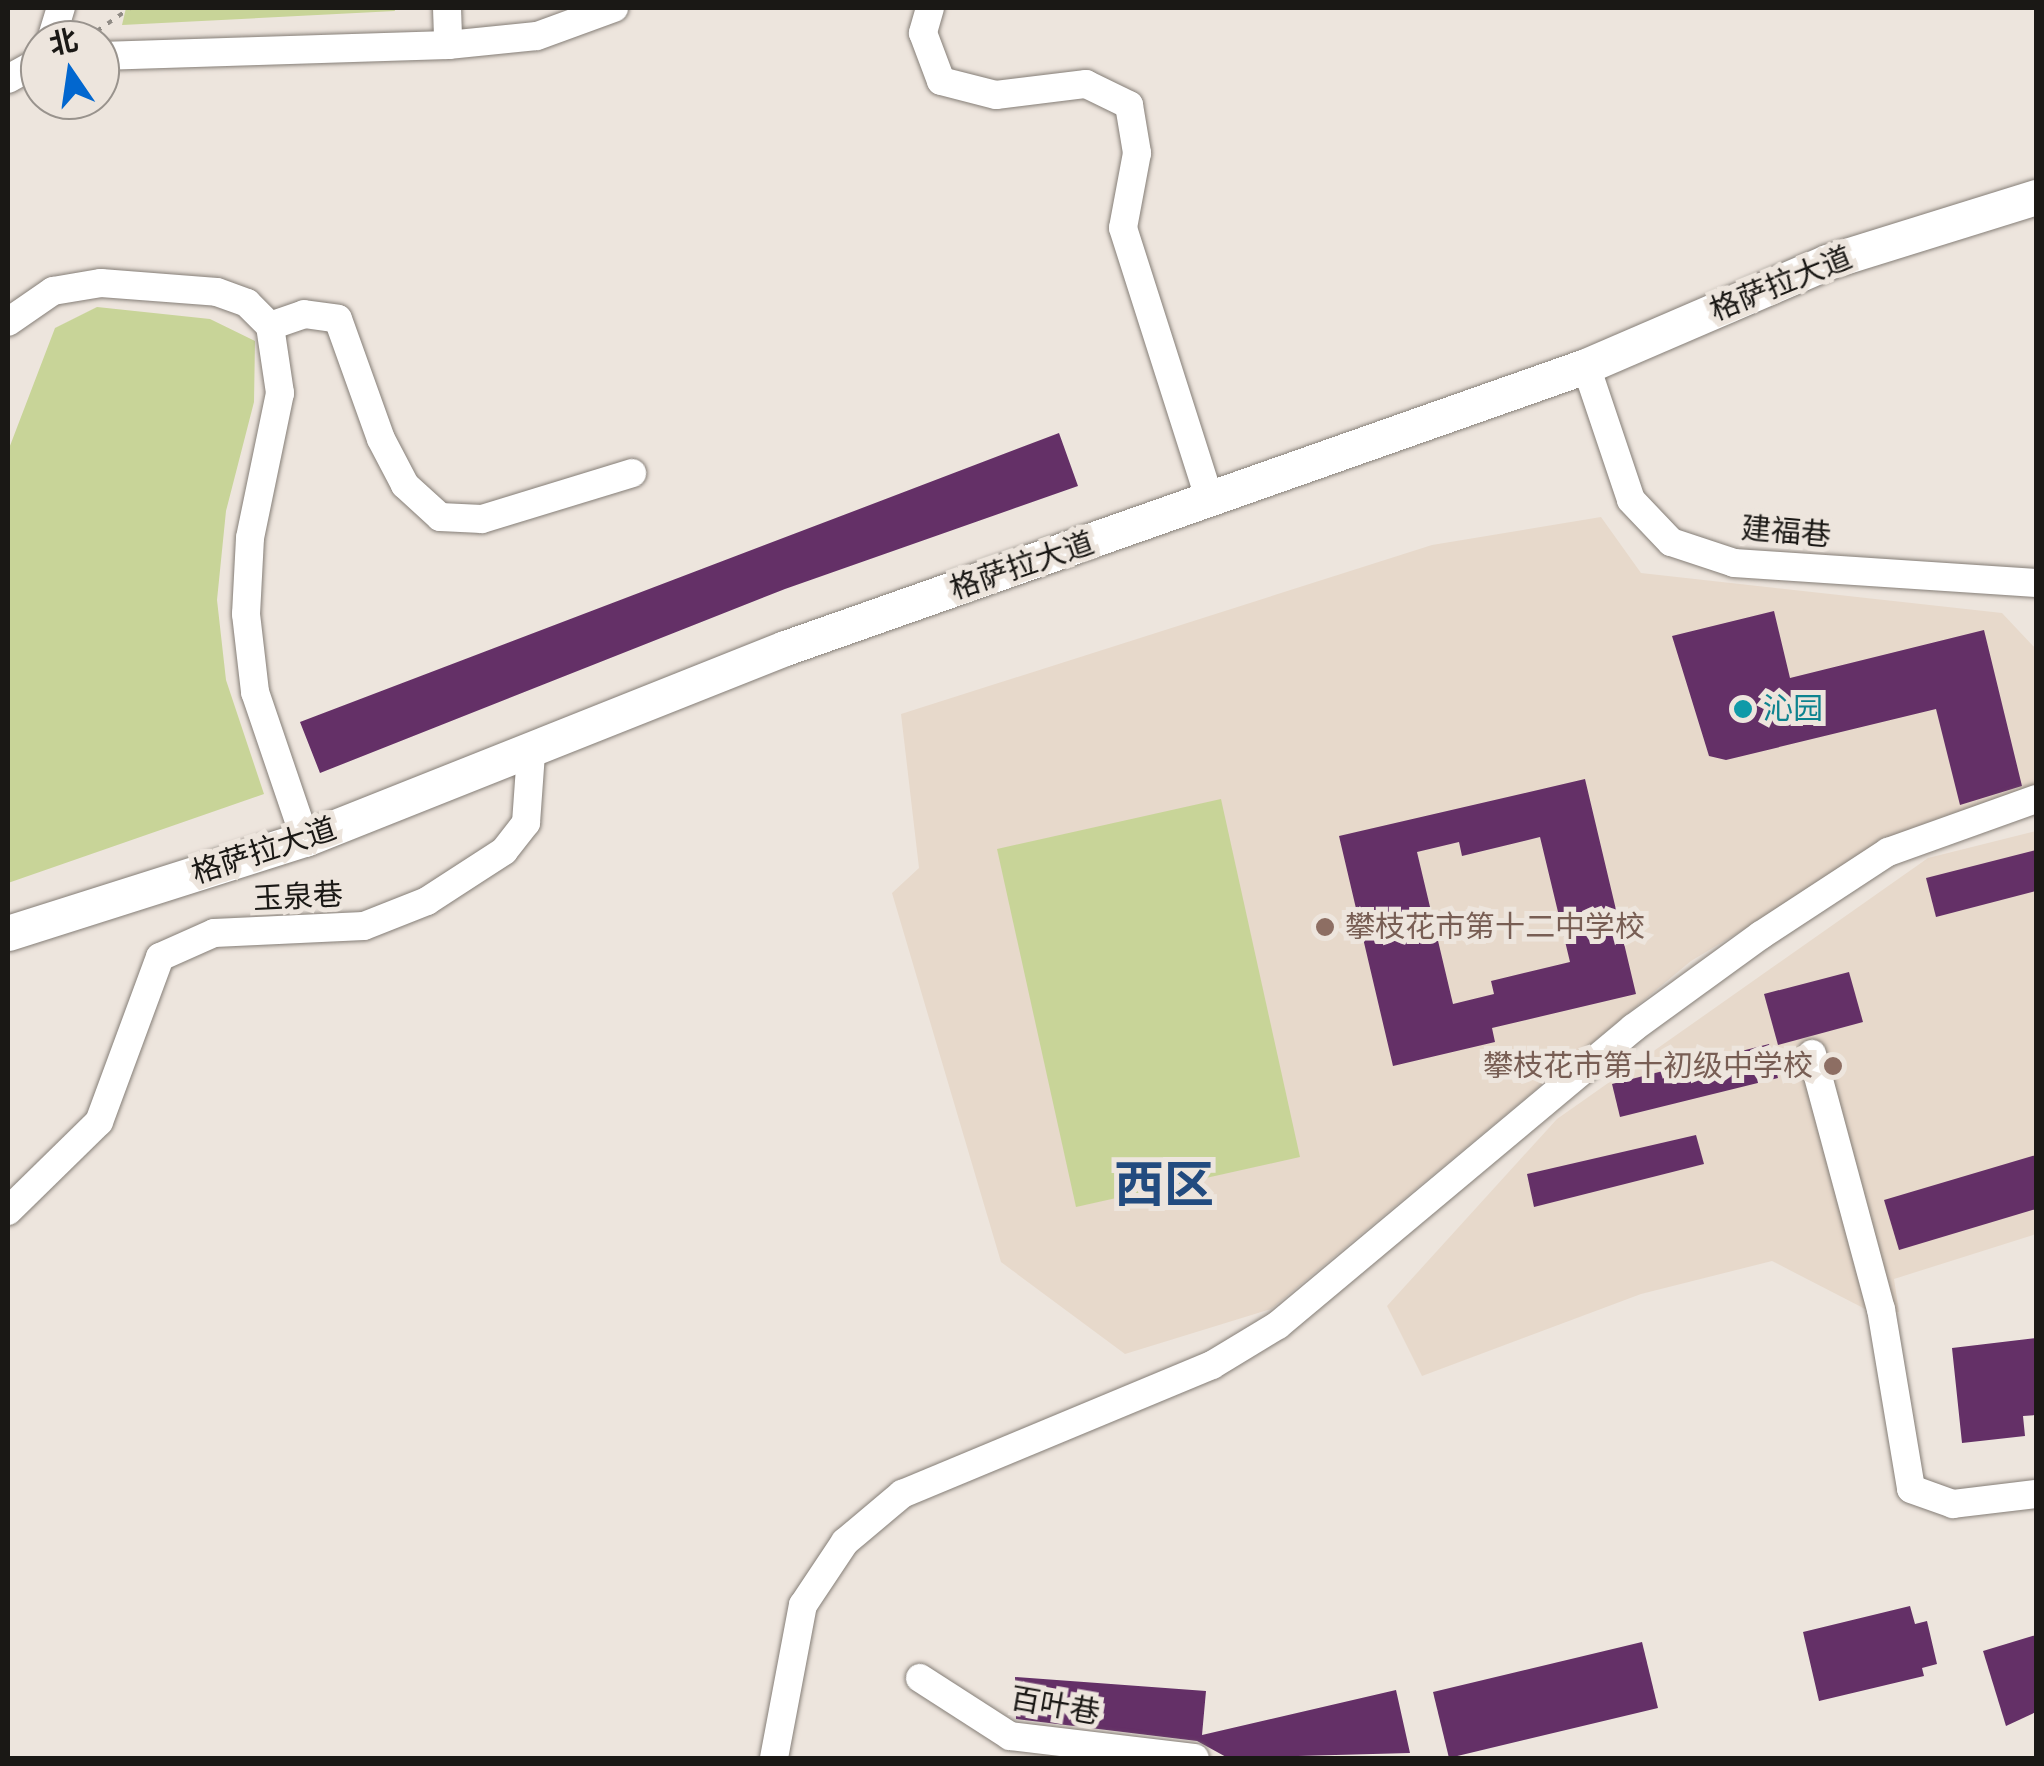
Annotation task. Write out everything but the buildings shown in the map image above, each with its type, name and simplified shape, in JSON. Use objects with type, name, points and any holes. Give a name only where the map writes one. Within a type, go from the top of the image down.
[{"type":"main road","name":"格萨拉大道","points":[[8,933],[305,840],[784,648],[1586,366],[1827,262],[2036,197]]},
{"type":"street","points":[[447,8],[448,45]]},
{"type":"street","points":[[120,55],[448,45],[537,36],[614,8]]},
{"type":"street","points":[[930,8],[923,33],[941,81],[996,95],[1086,84],[1129,105],[1138,140],[1123,228],[1210,500]]},
{"type":"street","points":[[8,322],[53,291],[101,283],[217,292],[270,326],[280,393],[250,538],[246,614],[255,692],[305,840]]},
{"type":"street","points":[[270,326],[304,314],[338,319],[381,440],[406,485],[440,516],[482,519],[632,473]]},
{"type":"street","name":"建福巷","points":[[1586,366],[1631,500],[1671,542],[1734,563],[2036,583]]},
{"type":"street","name":"玉泉巷","points":[[8,1211],[99,1122],[160,957],[214,933],[364,926],[426,901],[504,851],[526,823],[530,753]]},
{"type":"street","points":[[774,1758],[803,1605],[845,1542],[902,1494],[1212,1365],[1278,1325],[1633,1028],[1888,852],[2036,799]]},
{"type":"street","points":[[1812,1054],[1881,1309],[1912,1488],[1953,1504],[2036,1494]]},
{"type":"street","name":"百叶巷","points":[[920,1678],[1010,1736],[1195,1758]]},
{"type":"shaded area","name":"攀枝花市第十二中学校","points":[[1601,517],[1641,573],[2002,613],[2036,649],[2036,784],[1912,828],[1691,961],[1271,1309],[1125,1354],[1001,1262],[892,893],[919,868],[901,714],[1432,545]]},
{"type":"shaded area","name":"攀枝花市第十初级中学校","points":[[2036,831],[2036,1234],[1894,1279],[1899,1312],[1871,1312],[1772,1261],[1641,1294],[1422,1376],[1387,1306],[1557,1119],[1928,858]]},
{"type":"green space","points":[[126,8],[394,8],[395,11],[122,25]]},
{"type":"green space","points":[[97,307],[210,319],[255,341],[254,402],[226,511],[217,600],[226,680],[264,794],[8,883],[8,451],[55,328]]},
{"type":"green space","points":[[1221,799],[1300,1157],[1076,1207],[997,849]]},
{"type":"place","name":"沁园","points":[[1743,709]]},
{"type":"place","name":"攀枝花市第十二中学校","points":[[1325,927]]},
{"type":"place","name":"攀枝花市第十初级中学校","points":[[1833,1066]]},
{"type":"district","name":"西区","points":[[1164,1186]]}]
